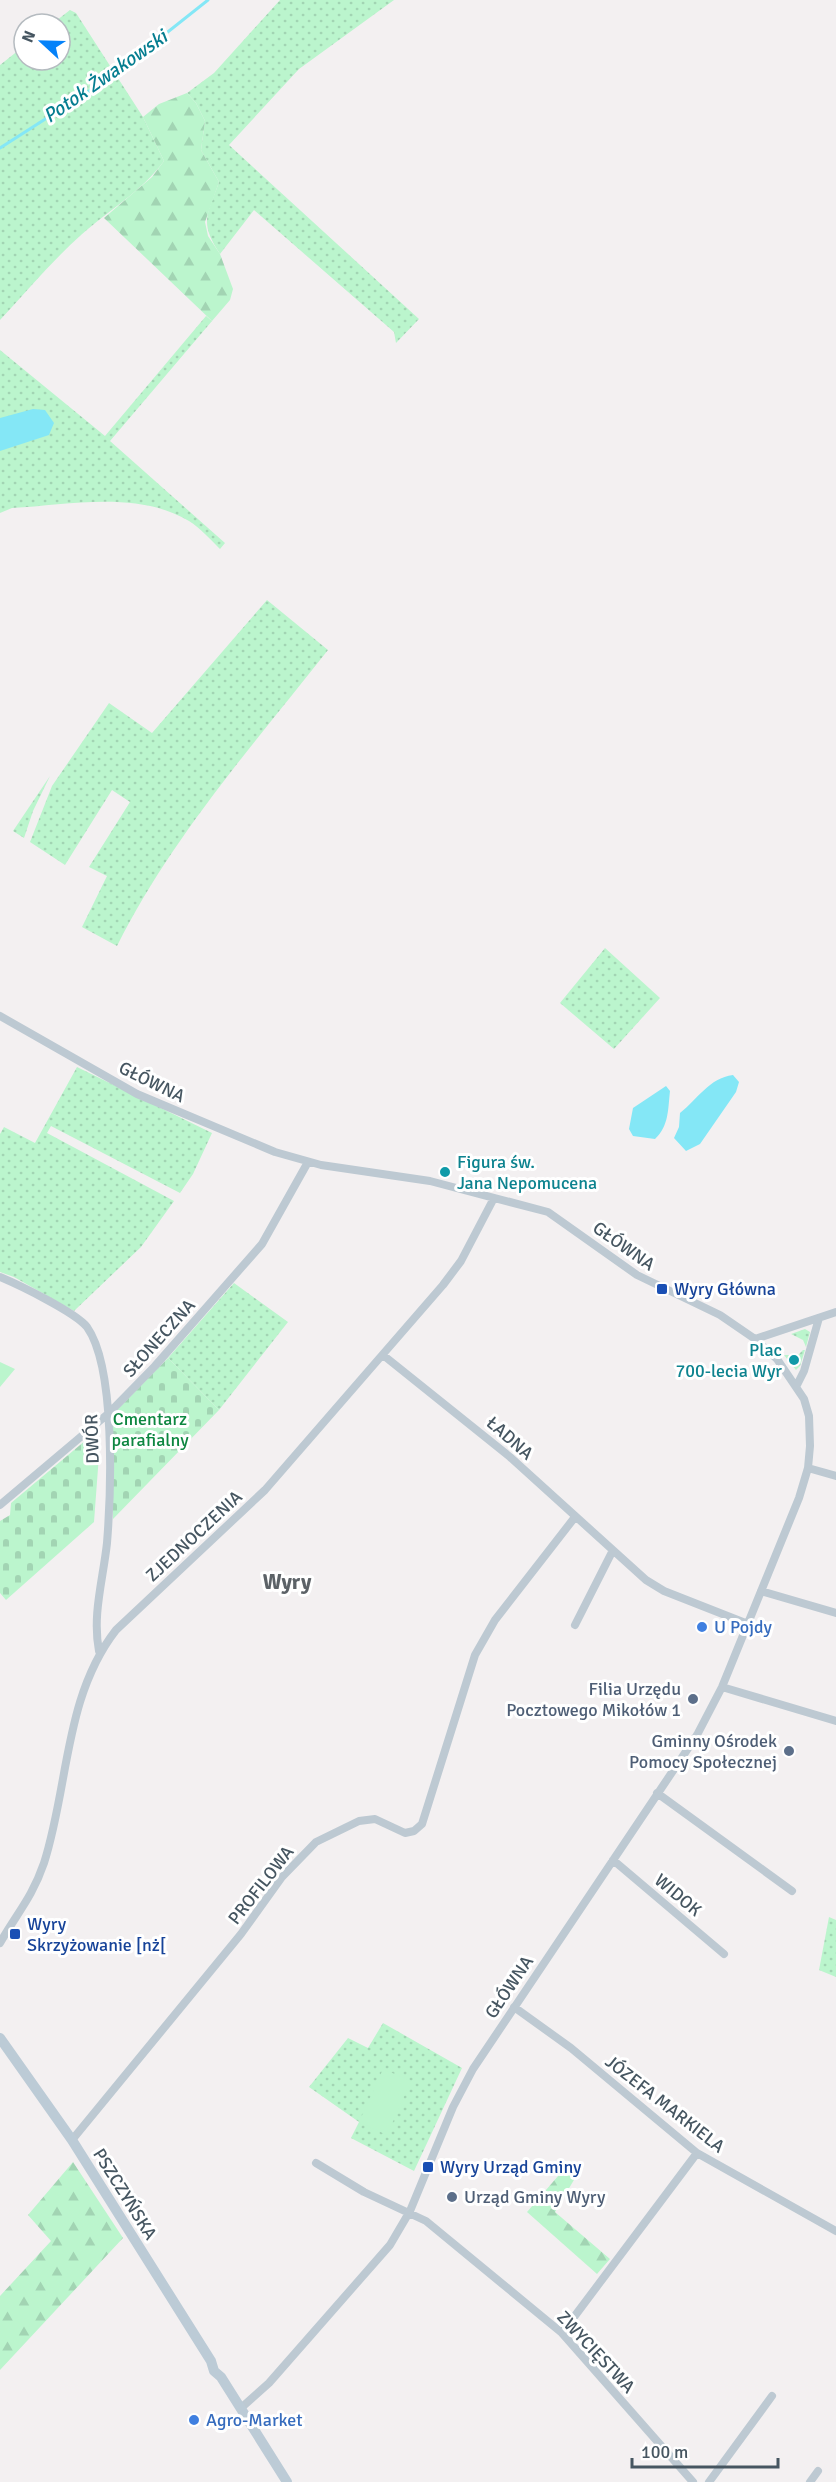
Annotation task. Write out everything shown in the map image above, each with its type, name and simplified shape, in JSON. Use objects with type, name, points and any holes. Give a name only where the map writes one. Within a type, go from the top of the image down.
[{"type":"main road","name":"PSZCZYŃSKA","points":[[0,2038],[72,2140],[211,2361],[214,2371],[221,2377],[287,2482]]},
{"type":"street","name":"GŁÓWNA","points":[[0,1016],[137,1094],[219,1130],[308,1162],[430,1181],[548,1212],[637,1275],[720,1315],[755,1339],[777,1359],[797,1385],[810,1416],[808,1468],[799,1498],[722,1687],[696,1735],[472,2069],[453,2107],[410,2211],[390,2245],[269,2383],[241,2408]]},
{"type":"street","name":"SŁONECZNA","points":[[0,1506],[109,1413],[155,1366],[262,1244],[308,1162]]},
{"type":"street","name":"ZJEDNOCZENIA","points":[[0,1941],[22,1912],[44,1861],[82,1688],[99,1652],[116,1630],[265,1490],[383,1355],[461,1261],[494,1198]]},
{"type":"street","name":"DWÓR","points":[[0,1277],[21,1286],[86,1327],[96,1348],[109,1413],[107,1542],[95,1629],[99,1652]]},
{"type":"street","points":[[755,1339],[836,1312]]},
{"type":"street","points":[[797,1385],[804,1371],[819,1318]]},
{"type":"street","name":"ŁADNA","points":[[383,1355],[510,1457],[612,1552],[646,1580],[664,1590],[748,1624]]},
{"type":"street","points":[[808,1468],[836,1476]]},
{"type":"street","name":"PROFILOWA","points":[[72,2140],[242,1934],[282,1877],[316,1842],[360,1821],[375,1819],[405,1833],[414,1832],[422,1824],[461,1692],[480,1644],[495,1620],[575,1517]]},
{"type":"street","points":[[575,1624],[612,1552]]},
{"type":"street","points":[[761,1591],[836,1613]]},
{"type":"street","points":[[722,1687],[836,1721]]},
{"type":"street","points":[[657,1793],[792,1891]]},
{"type":"street","name":"WIDOK","points":[[613,1860],[724,1954]]},
{"type":"street","name":"JÓZEFA MARKIELA","points":[[514,2007],[571,2048],[697,2153],[836,2231]]},
{"type":"street","points":[[562,2333],[697,2153]]},
{"type":"street","points":[[316,2163],[372,2196],[410,2211]]},
{"type":"street","name":"ZWYCIĘSTWA","points":[[410,2211],[426,2221],[562,2333],[693,2482]]},
{"type":"street","points":[[709,2482],[772,2396]]},
{"type":"street","points":[[810,2482],[818,2471]]},
{"type":"green space","points":[[280,0],[394,0],[299,69],[229,145],[419,319],[396,343],[394,332],[254,210],[220,254],[209,234],[207,219],[219,182],[201,150],[205,121],[196,103],[187,93],[214,73]]},
{"type":"green space","points":[[70,10],[76,13],[143,117],[164,161],[135,191],[70,245],[0,320],[0,65],[12,56],[12,72],[72,72],[72,12],[67,12]]},
{"type":"green space","points":[[187,93],[196,103],[205,121],[201,150],[219,182],[205,222],[208,236],[220,254],[233,289],[230,300],[212,321],[104,218],[152,177],[164,161],[143,117],[159,104]]},
{"type":"green space","points":[[206,316],[212,321],[110,441],[225,543],[220,549],[189,521],[169,511],[147,505],[125,502],[79,503],[12,508],[0,513],[0,350],[105,436]]},
{"type":"green space","points":[[267,600],[328,650],[188,830],[138,906],[117,946],[82,927],[107,876],[89,867],[130,802],[112,790],[65,865],[30,842],[52,786],[109,703],[152,733]]},
{"type":"green space","points":[[50,776],[33,811],[24,838],[13,831]]},
{"type":"green space","points":[[605,948],[660,998],[614,1049],[560,1003]]},
{"type":"green space","points":[[77,1067],[212,1133],[193,1174],[180,1193],[51,1126],[47,1133],[174,1201],[141,1247],[74,1311],[14,1277],[0,1272],[0,1134],[4,1127],[35,1143]]},
{"type":"green space","points":[[234,1283],[288,1322],[219,1410],[168,1358]]},
{"type":"green space","points":[[805,1329],[810,1332],[806,1347],[803,1340],[791,1334]]},
{"type":"green space","points":[[805,1350],[800,1366],[796,1370],[784,1355],[798,1355]]},
{"type":"green space","name":"Cmentarz parafialny","points":[[168,1358],[219,1410],[113,1519],[113,1414]]},
{"type":"green space","points":[[0,1362],[15,1369],[0,1387]]},
{"type":"green space","name":"Cmentarz parafialny","points":[[86,1440],[99,1455],[94,1522],[6,1600],[0,1593],[0,1521],[10,1515],[11,1503]]},
{"type":"green space","points":[[829,1917],[836,1920],[836,1977],[819,1970]]},
{"type":"green space","points":[[383,2023],[462,2068],[414,2171],[351,2138],[359,2122],[309,2087],[348,2038],[368,2048]]},
{"type":"green space","points":[[383,2069],[411,2081],[387,2135],[359,2122]]},
{"type":"green space","points":[[571,2161],[581,2168],[555,2212],[610,2259],[597,2274],[527,2212]]},
{"type":"green space","points":[[73,2162],[123,2238],[0,2370],[0,2296],[51,2241],[28,2215]]},
{"type":"water","points":[[33,409],[45,410],[54,423],[49,435],[0,451],[0,418]]},
{"type":"water","points":[[733,1075],[739,1082],[736,1092],[700,1144],[686,1151],[674,1138],[679,1127],[680,1113],[710,1085]]},
{"type":"water","points":[[666,1086],[670,1091],[668,1111],[660,1134],[655,1139],[633,1136],[629,1129],[633,1108]]},
{"type":"waterway","name":"Potok Żwakowski","points":[[0,148],[111,77],[208,0]]},
{"type":"place","name":"Figura św. Jana Nepomucena","points":[[445,1172]]},
{"type":"place","name":"Wyry Główna","points":[[662,1289]]},
{"type":"place","name":"Plac 700-lecia Wyr","points":[[794,1360]]},
{"type":"place","name":"U Pojdy","points":[[702,1627]]},
{"type":"place","name":"Filia Urzędu Pocztowego Mikołów 1","points":[[693,1699]]},
{"type":"place","name":"Gminny Ośrodek Pomocy Społecznej","points":[[789,1751]]},
{"type":"place","name":"Wyry Skrzyżowanie [nż[","points":[[15,1934]]},
{"type":"place","name":"Wyry Urząd Gminy","points":[[428,2167]]},
{"type":"place","name":"Urząd Gminy Wyry","points":[[452,2197]]},
{"type":"place","name":"Agro-Market","points":[[194,2420]]},
{"type":"district","name":"Wyry","points":[[287,1582]]}]
